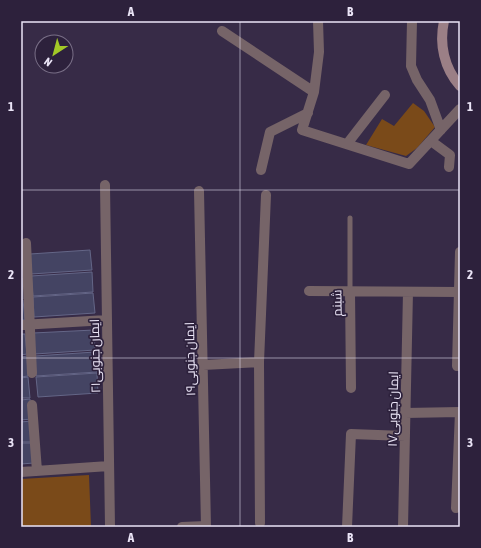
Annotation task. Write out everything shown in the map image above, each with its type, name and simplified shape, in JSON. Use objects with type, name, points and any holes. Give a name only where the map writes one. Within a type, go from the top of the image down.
[{"type":"street","points":[[412,21],[411,66],[417,80],[430,100],[441,130]]},
{"type":"street","points":[[444,21],[442,42],[445,60],[454,79],[460,86]]},
{"type":"street","points":[[316,22],[319,52],[314,92],[302,130],[409,164],[460,109]]},
{"type":"street","points":[[222,31],[314,92]]},
{"type":"street","points":[[347,144],[385,95]]},
{"type":"street","points":[[260,170],[270,132],[308,113]]},
{"type":"street","points":[[431,141],[450,155],[449,166]]},
{"type":"street","name":"ایمان جنوبی۲۱","points":[[105,185],[110,527]]},
{"type":"street","name":"ایمان جنوبی۱۹","points":[[199,191],[206,527]]},
{"type":"street","points":[[260,523],[259,362],[266,195]]},
{"type":"street","points":[[26,243],[25,325],[32,373]]},
{"type":"street","points":[[457,366],[460,252]]},
{"type":"street","points":[[309,291],[459,292]]},
{"type":"street","name":"شبنم","points":[[350,291],[351,388]]},
{"type":"street","name":"ایمان جنوبی۱۷","points":[[403,527],[408,292]]},
{"type":"street","points":[[25,325],[107,320]]},
{"type":"street","points":[[203,365],[259,362]]},
{"type":"street","points":[[32,405],[37,471]]},
{"type":"street","points":[[405,413],[460,412],[456,508]]},
{"type":"street","points":[[347,527],[351,434],[405,436]]},
{"type":"street","points":[[21,472],[109,466]]},
{"type":"street","points":[[182,527],[206,527]]},
{"type":"lane","name":"شبنم","points":[[350,218],[350,291]]},
{"type":"shaded area","points":[[413,103],[424,111],[435,127],[417,148],[406,156],[366,145],[382,119],[394,126]]},
{"type":"shaded area","points":[[89,475],[91,527],[21,527],[21,479]]},
{"type":"building","points":[[90,250],[92,270],[31,274],[30,254]]},
{"type":"building","points":[[92,272],[93,292],[33,296],[31,276]]},
{"type":"building","points":[[22,278],[23,299],[21,299]]},
{"type":"building","points":[[93,293],[95,313],[34,317],[33,297]]},
{"type":"building","points":[[21,300],[23,300],[25,320],[21,320]]},
{"type":"building","points":[[94,330],[95,350],[35,354],[33,333]]},
{"type":"building","points":[[21,334],[25,334],[27,354],[21,355]]},
{"type":"building","points":[[95,352],[97,372],[36,376],[35,356]]},
{"type":"building","points":[[27,356],[28,376],[21,377],[21,357]]},
{"type":"building","points":[[97,373],[98,393],[38,397],[36,377]]},
{"type":"building","points":[[28,377],[30,398],[21,398],[21,378]]},
{"type":"building","points":[[30,399],[31,419],[21,420],[21,400]]},
{"type":"building","points":[[31,421],[32,442],[21,442],[21,422]]},
{"type":"building","points":[[21,443],[32,443],[34,463],[21,464]]}]
